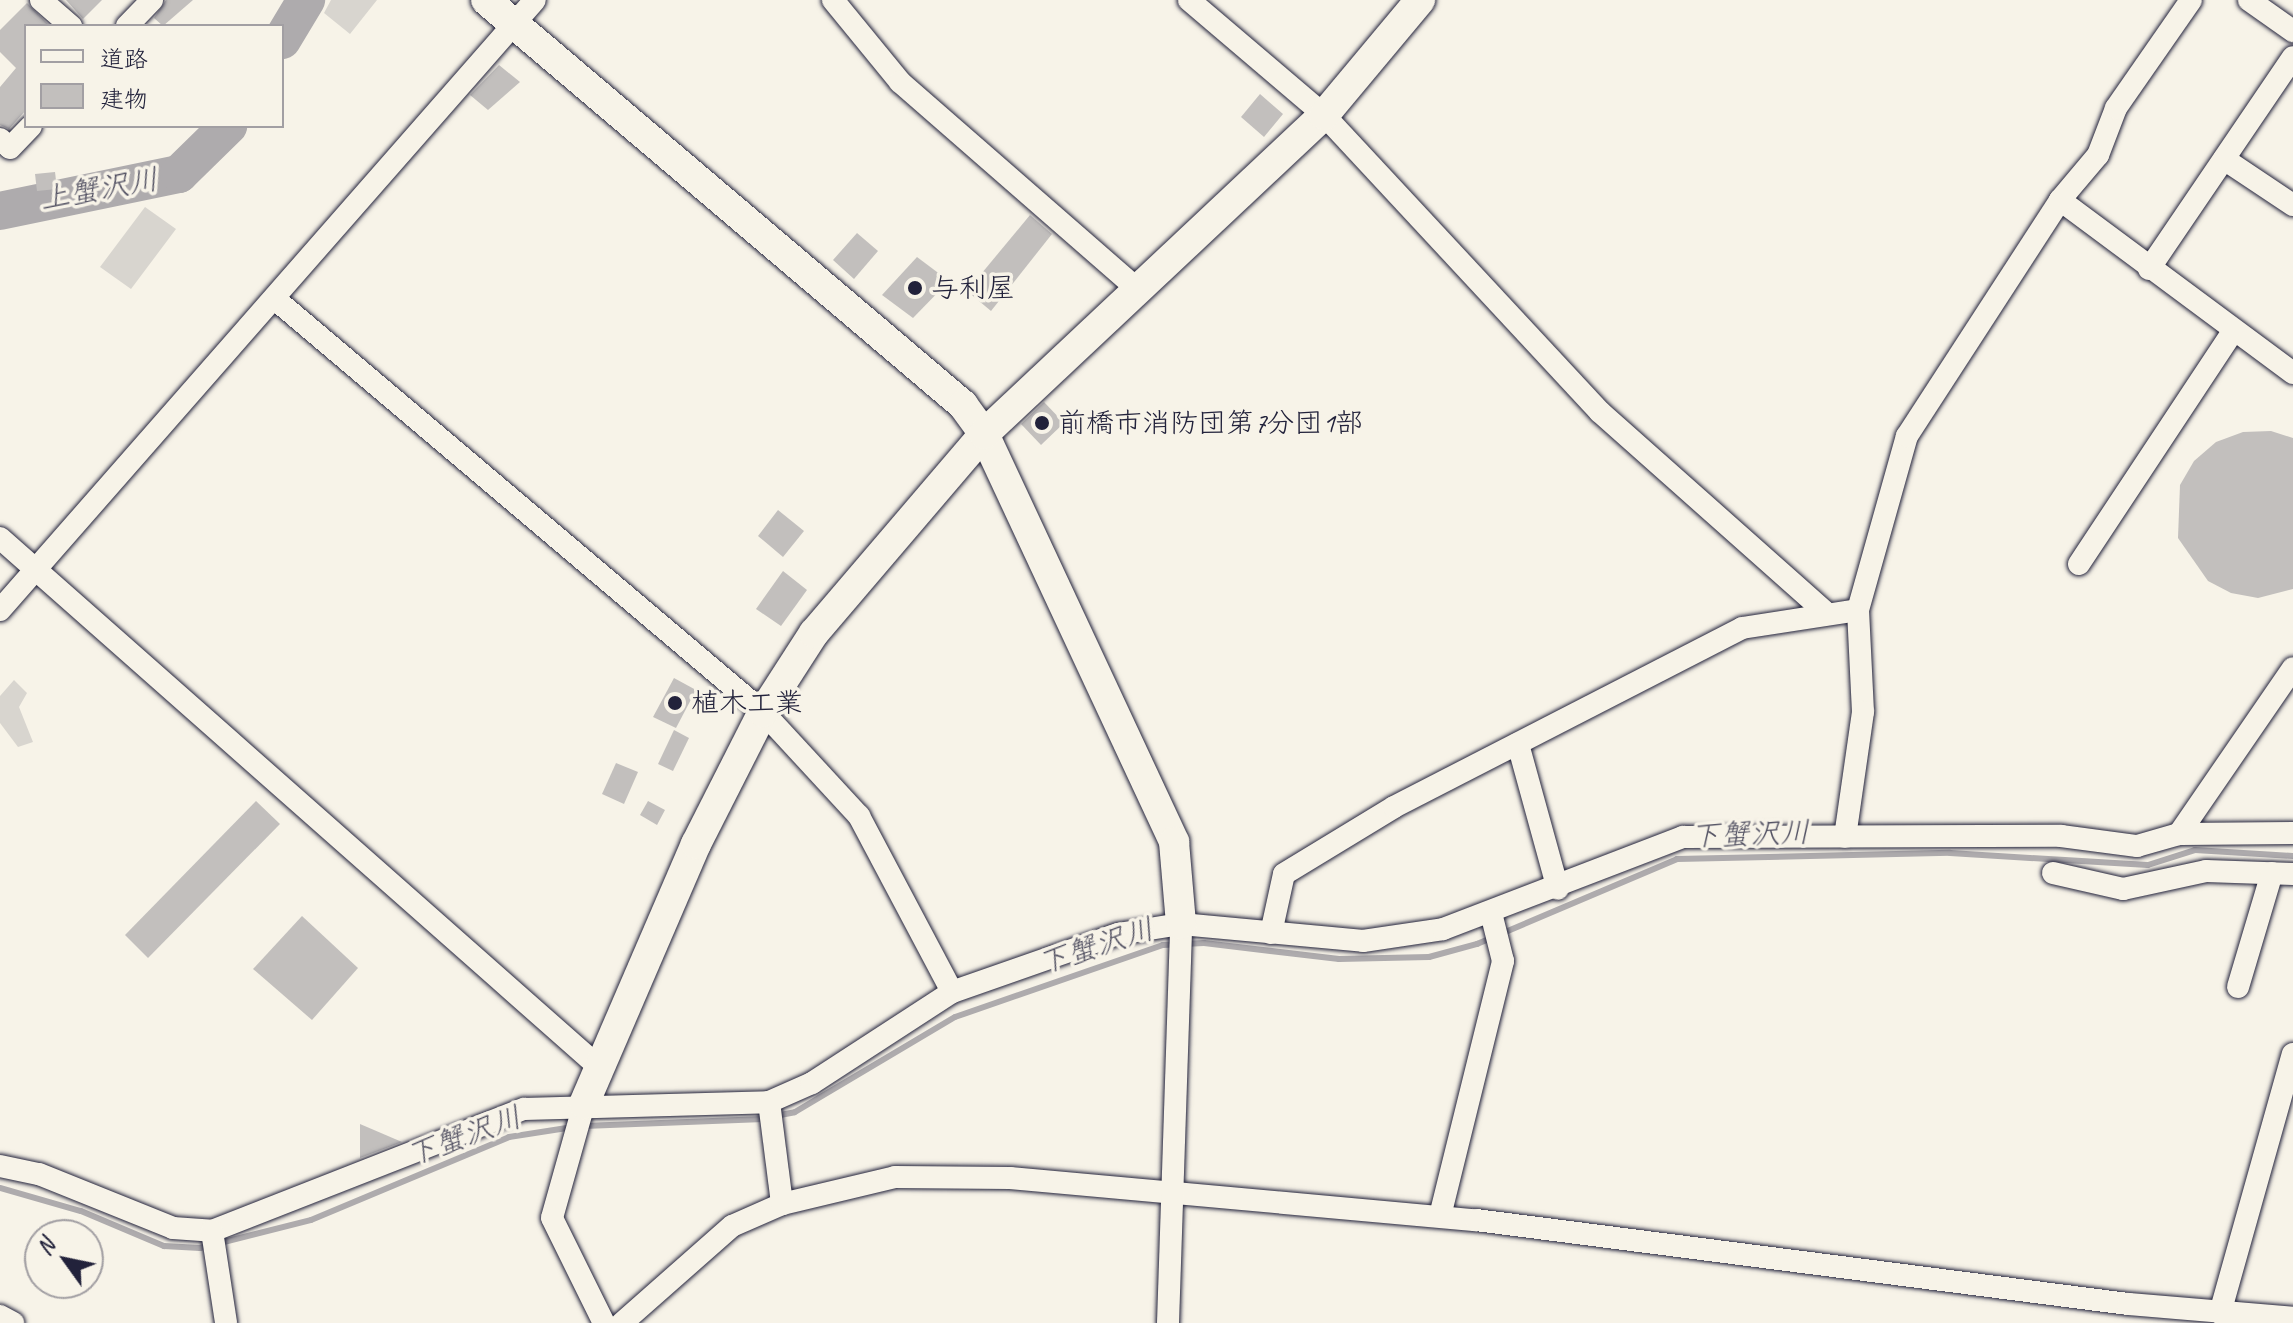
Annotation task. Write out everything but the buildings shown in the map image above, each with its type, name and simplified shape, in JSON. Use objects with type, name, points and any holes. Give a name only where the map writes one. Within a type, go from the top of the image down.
[{"type":"street","points":[[41,0],[69,24]]},
{"type":"street","points":[[129,24],[152,0]]},
{"type":"street","points":[[486,0],[963,405],[984,434],[1174,842],[1181,924],[1177,1193],[1168,1323]]},
{"type":"street","points":[[0,610],[535,0]]},
{"type":"street","points":[[833,0],[900,82],[1136,288]]},
{"type":"street","points":[[1189,0],[1324,115],[1600,412],[1824,611]]},
{"type":"street","points":[[604,1323],[552,1218],[584,1104],[696,844],[763,712],[814,633],[984,434],[1136,288],[1324,115],[1420,0]]},
{"type":"street","points":[[1845,837],[1863,712],[1858,610],[1907,436],[2060,200],[2098,155],[2116,108],[2191,0]]},
{"type":"street","points":[[2249,0],[2293,31]]},
{"type":"street","points":[[2149,269],[2293,57]]},
{"type":"street","points":[[0,139],[10,148],[29,128]]},
{"type":"street","points":[[2224,159],[2293,205]]},
{"type":"street","points":[[2060,200],[2232,333],[2293,373]]},
{"type":"street","points":[[275,299],[763,712],[859,816],[952,992]]},
{"type":"street","points":[[2079,564],[2232,333]]},
{"type":"street","points":[[0,538],[600,1068]]},
{"type":"street","points":[[1271,933],[1284,874],[1518,744],[1742,628],[1824,611],[1858,610]]},
{"type":"street","points":[[2179,834],[2289,682]]},
{"type":"street","points":[[1518,744],[1558,889]]},
{"type":"street","points":[[0,1166],[39,1174],[173,1228],[212,1231],[524,1109],[584,1104],[769,1102],[812,1083],[952,992],[1118,934],[1181,924],[1363,941],[1443,929],[1558,889],[1683,837],[2061,836],[2137,846],[2179,834],[2293,833]]},
{"type":"street","points":[[2053,873],[2123,889],[2206,871],[2282,874],[2238,987]]},
{"type":"street","points":[[1440,1216],[1503,961],[1491,913]]},
{"type":"street","points":[[2220,1313],[2288,1092],[2293,1054]]},
{"type":"street","points":[[769,1102],[782,1204]]},
{"type":"street","points":[[622,1323],[732,1226],[782,1204],[895,1177],[1010,1178],[1440,1216],[2220,1313],[2293,1318]]},
{"type":"street","points":[[212,1231],[226,1323]]},
{"type":"street","points":[[0,1316],[13,1323]]},
{"type":"shaded area","points":[[331,0],[377,0],[350,34],[324,13]]},
{"type":"shaded area","points":[[145,207],[176,229],[131,289],[100,267]]},
{"type":"shaded area","points":[[14,680],[27,693],[19,707],[33,742],[18,747],[0,723],[0,696]]},
{"type":"waterway","name":"上蟹沢川","points":[[284,37],[306,0]]},
{"type":"waterway","name":"上蟹沢川","points":[[0,211],[179,174],[226,128]]},
{"type":"waterway","name":"下蟹沢川","points":[[775,1116],[795,1112],[955,1017],[1163,945],[1204,943],[1339,959],[1429,957],[1477,944],[1677,859],[1950,853],[2148,865],[2195,850],[2293,856]]},
{"type":"waterway","name":"下蟹沢川","points":[[584,1126],[764,1119]]},
{"type":"waterway","name":"下蟹沢川","points":[[0,1188],[81,1211],[164,1246],[200,1248],[311,1220],[509,1137],[573,1127]]},
{"type":"place","name":"与利屋","points":[[915,288]]},
{"type":"place","name":"前橋市消防団第7分団1部","points":[[1042,423]]},
{"type":"place","name":"植木工業","points":[[675,703]]}]
